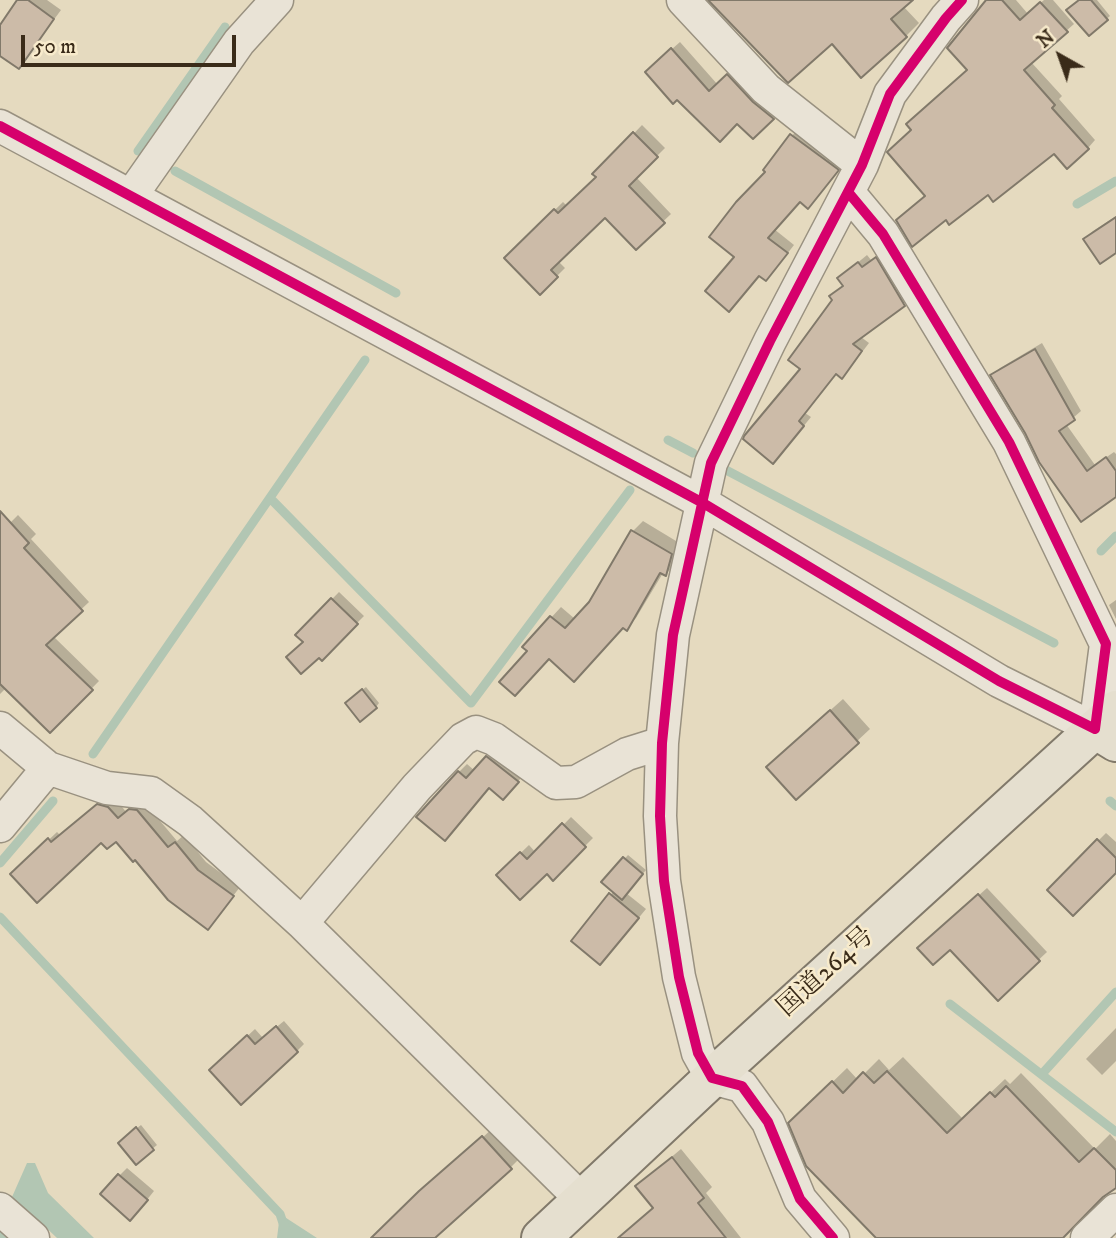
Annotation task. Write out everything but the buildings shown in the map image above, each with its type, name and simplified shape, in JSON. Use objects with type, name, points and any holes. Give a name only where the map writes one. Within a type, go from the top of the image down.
[{"type":"highway","name":"国道264号","points":[[541,1238],[712,1078],[1109,727]]},
{"type":"street","points":[[131,196],[239,42],[277,0]]},
{"type":"street","points":[[0,126],[703,503],[999,681],[1109,727],[1106,644],[1009,442],[883,234],[855,178],[766,89],[683,0]]},
{"type":"street","points":[[833,1238],[800,1199],[768,1122],[742,1086],[712,1078],[698,1054],[679,977],[664,881],[660,816],[662,743],[673,635],[711,463],[770,341],[855,178],[890,93],[962,0]]},
{"type":"street","points":[[0,728],[48,768],[107,788],[151,793],[190,821],[302,923],[582,1200]]},
{"type":"street","points":[[302,923],[417,787],[463,739],[476,732],[494,739],[556,783],[576,782],[626,754],[662,743]]},
{"type":"street","points":[[0,826],[48,768]]},
{"type":"street","points":[[1087,1238],[1116,1210]]},
{"type":"street","points":[[3,1212],[31,1236]]},
{"type":"shaded area","points":[[27,1163],[35,1163],[48,1193],[94,1238],[57,1238],[36,1218],[17,1238],[0,1238],[0,1230],[22,1207],[12,1197]]},
{"type":"shaded area","points":[[280,1214],[317,1238],[277,1238]]},
{"type":"waterway","points":[[138,151],[225,27]]},
{"type":"waterway","points":[[175,171],[396,293]]},
{"type":"waterway","points":[[1077,204],[1116,181]]},
{"type":"waterway","points":[[93,754],[365,360]]},
{"type":"waterway","points":[[668,440],[693,453]]},
{"type":"waterway","points":[[726,470],[1054,643]]},
{"type":"waterway","points":[[270,498],[471,703],[630,490]]},
{"type":"waterway","points":[[1101,551],[1116,536]]},
{"type":"waterway","points":[[0,863],[53,801]]},
{"type":"waterway","points":[[1110,801],[1116,806]]},
{"type":"waterway","points":[[0,917],[280,1214],[288,1238]]},
{"type":"waterway","points":[[1042,1074],[1116,992]]},
{"type":"waterway","points":[[950,1004],[1116,1132]]},
{"type":"cycle path","points":[[833,1238],[800,1199],[768,1122],[742,1086],[712,1078],[698,1053],[679,977],[664,881],[660,816],[662,743],[673,635],[711,463],[770,341],[862,165],[890,94],[962,0]]},
{"type":"cycle path","points":[[0,126],[703,503],[999,681],[1095,729],[1106,644],[1009,442],[883,234],[848,192]]}]
